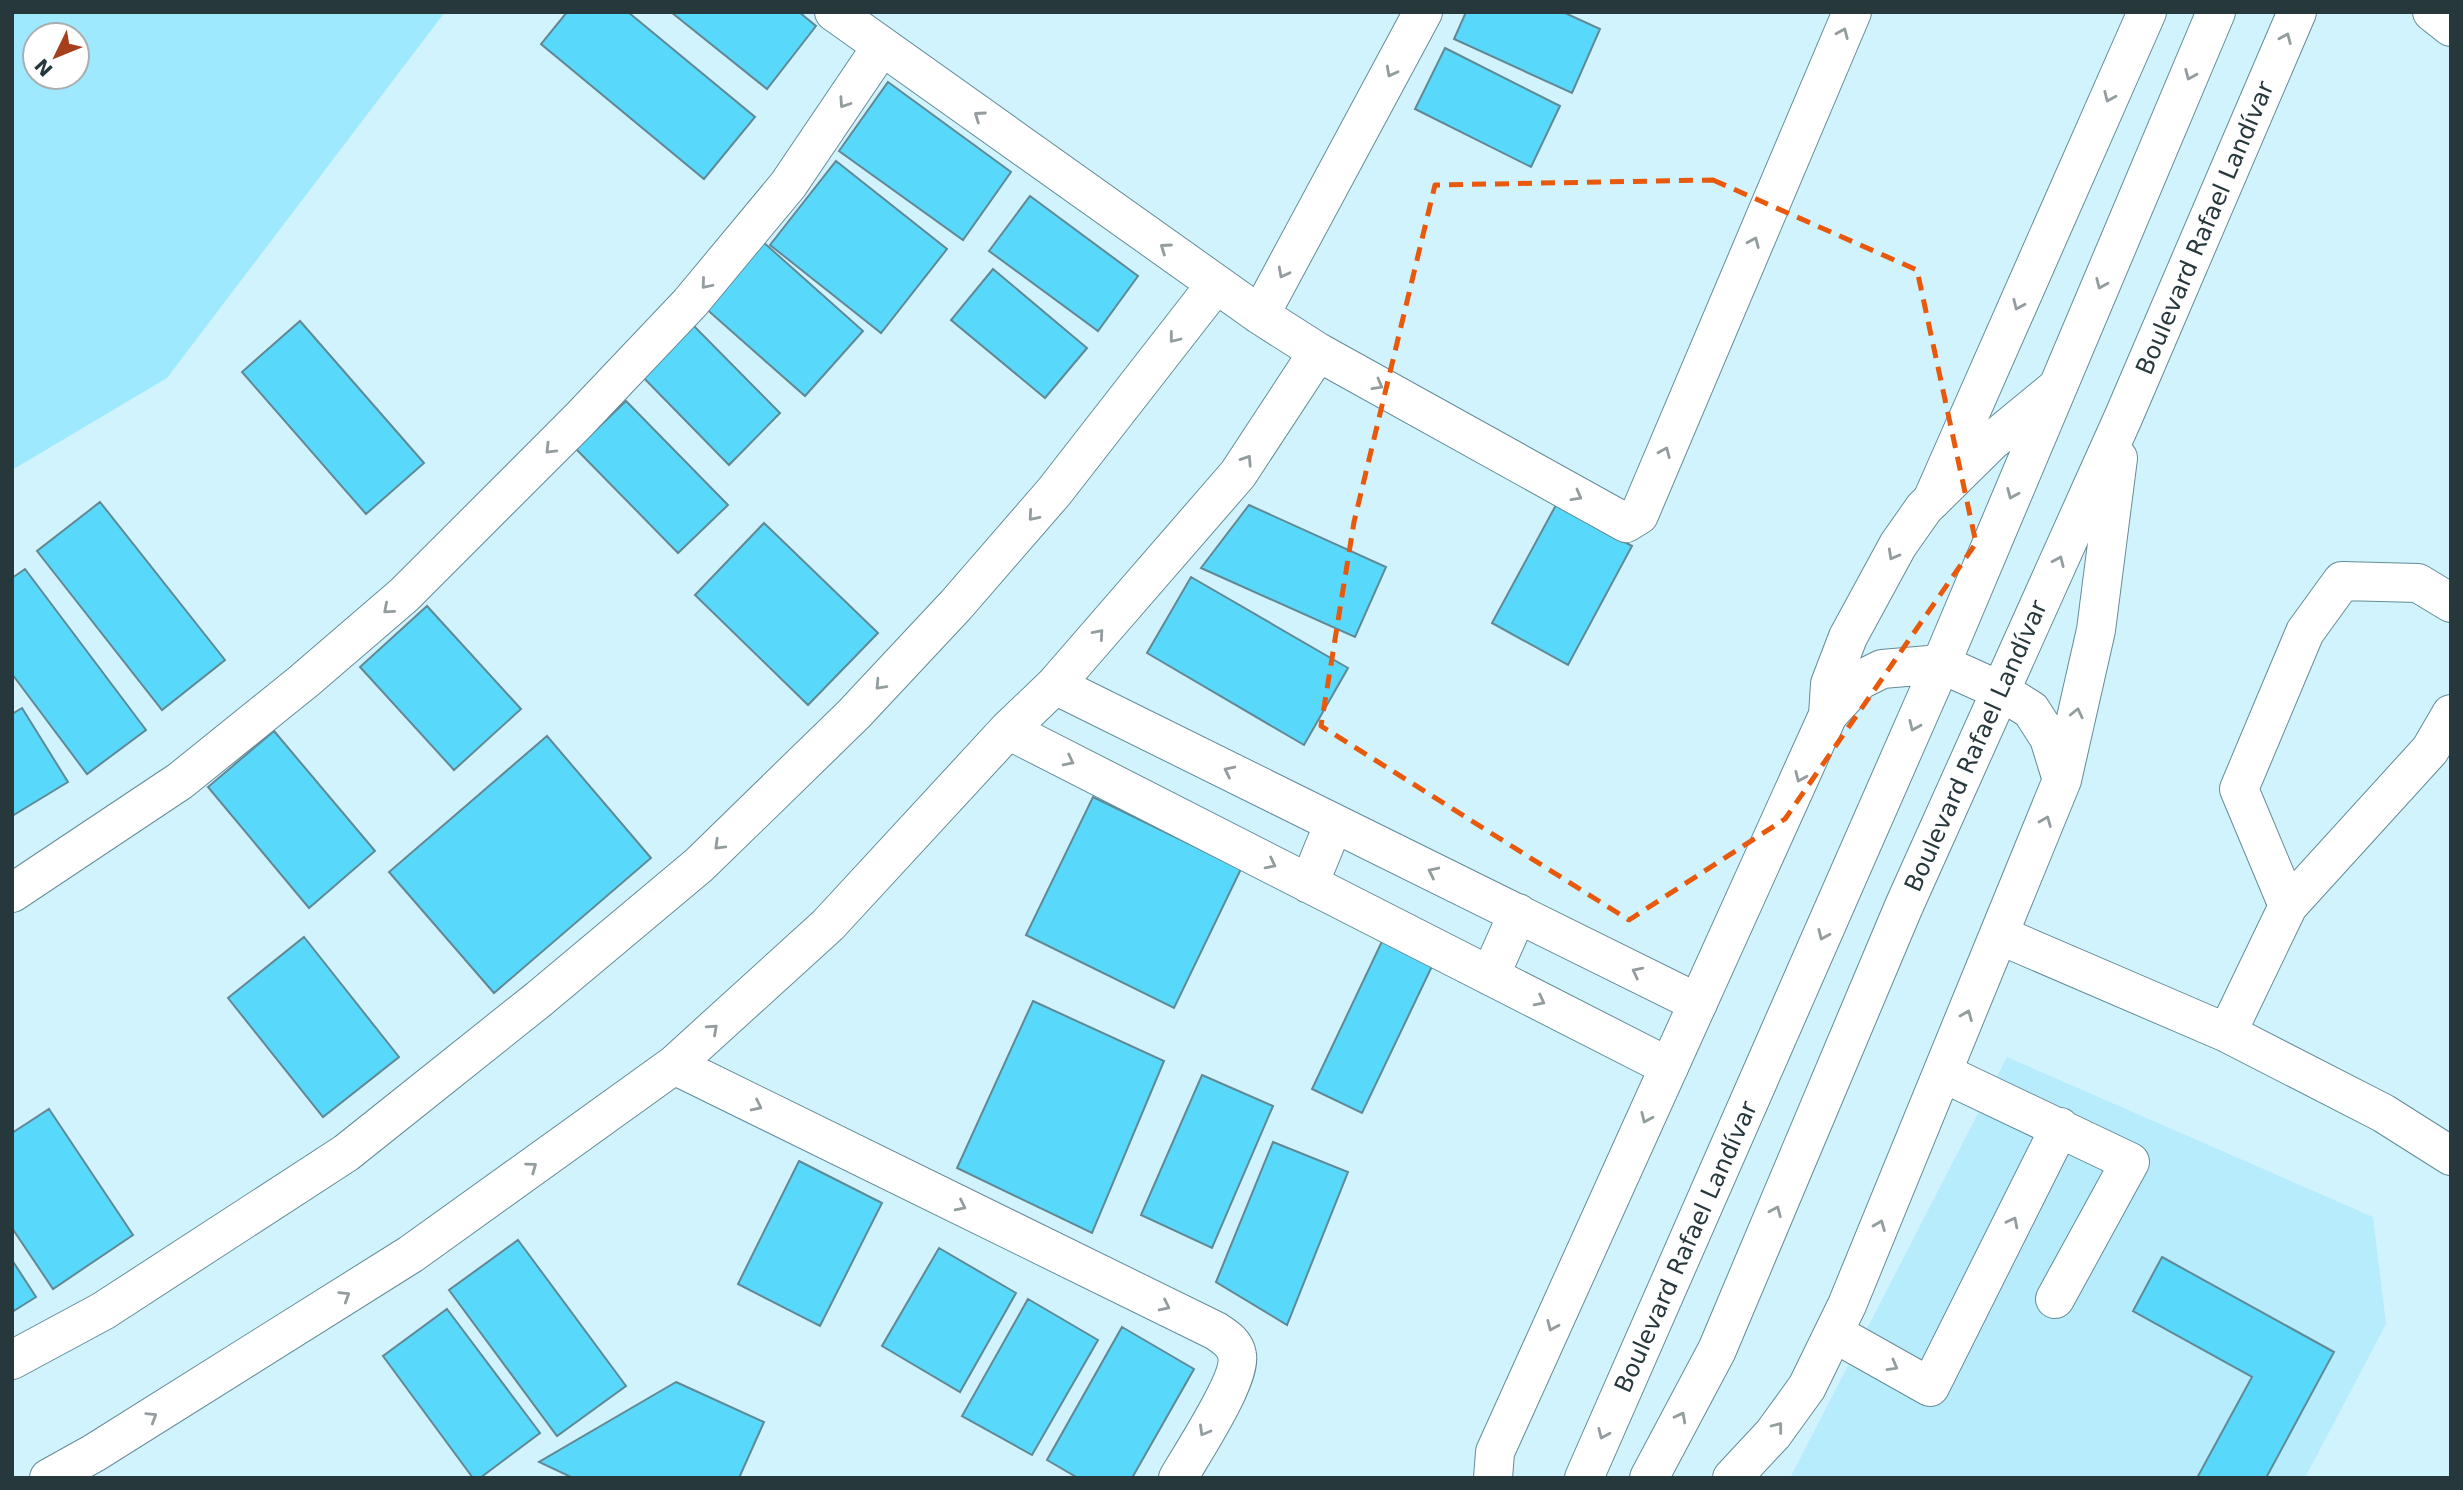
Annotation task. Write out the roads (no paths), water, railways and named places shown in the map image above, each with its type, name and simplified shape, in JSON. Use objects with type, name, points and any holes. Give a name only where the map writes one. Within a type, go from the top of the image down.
[{"type":"street","points":[[834,12],[1260,315],[1318,352],[1626,523],[1639,514],[1852,12]]},
{"type":"street","points":[[1260,315],[1423,12]]},
{"type":"street","points":[[1932,500],[2147,12]]},
{"type":"street","name":"Boulevard Rafael Landívar","points":[[1584,1478],[1941,664],[2216,12]]},
{"type":"street","name":"Boulevard Rafael Landívar","points":[[1649,1478],[1717,1350],[1904,906],[2123,418],[2297,12]]},
{"type":"street","points":[[2432,12],[2451,27]]},
{"type":"street","points":[[12,893],[180,780],[304,681],[404,595],[579,421],[690,303],[788,185],[882,46]]},
{"type":"street","points":[[12,1360],[103,1311],[346,1153],[539,999],[699,865],[854,713],[956,606],[1054,492],[1216,284]]},
{"type":"street","points":[[49,1478],[102,1465],[411,1254],[674,1065],[828,925],[1008,730],[1055,685],[1238,474],[1318,352]]},
{"type":"street","points":[[1828,715],[1830,684],[1847,638],[1898,545],[1932,500],[1992,441],[2057,388]]},
{"type":"street","points":[[1735,1477],[1773,1434],[1807,1387],[1847,1305],[2062,780],[2096,630],[2123,418]]},
{"type":"street","points":[[2288,906],[2239,789],[2305,632],[2342,581],[2418,583],[2451,603]]},
{"type":"street","points":[[1490,1469],[1828,715],[1860,680],[1882,669],[1941,664],[2001,691],[2031,710],[2049,738],[2062,780]]},
{"type":"street","points":[[1055,685],[1698,1003]]},
{"type":"street","points":[[2227,1033],[2288,906],[2430,750],[2451,714]]},
{"type":"street","points":[[1008,730],[1669,1067]]},
{"type":"street","points":[[1310,884],[1334,823]]},
{"type":"street","points":[[1490,976],[1518,913]]},
{"type":"street","points":[[1999,935],[2227,1033],[2383,1113],[2451,1156]]},
{"type":"street","points":[[674,1065],[1192,1319],[1231,1341],[1237,1353],[1238,1367],[1231,1385],[1178,1478]]},
{"type":"street","points":[[1943,1073],[2130,1162],[2055,1299]]},
{"type":"street","points":[[1833,1333],[1930,1387],[2060,1127]]}]
